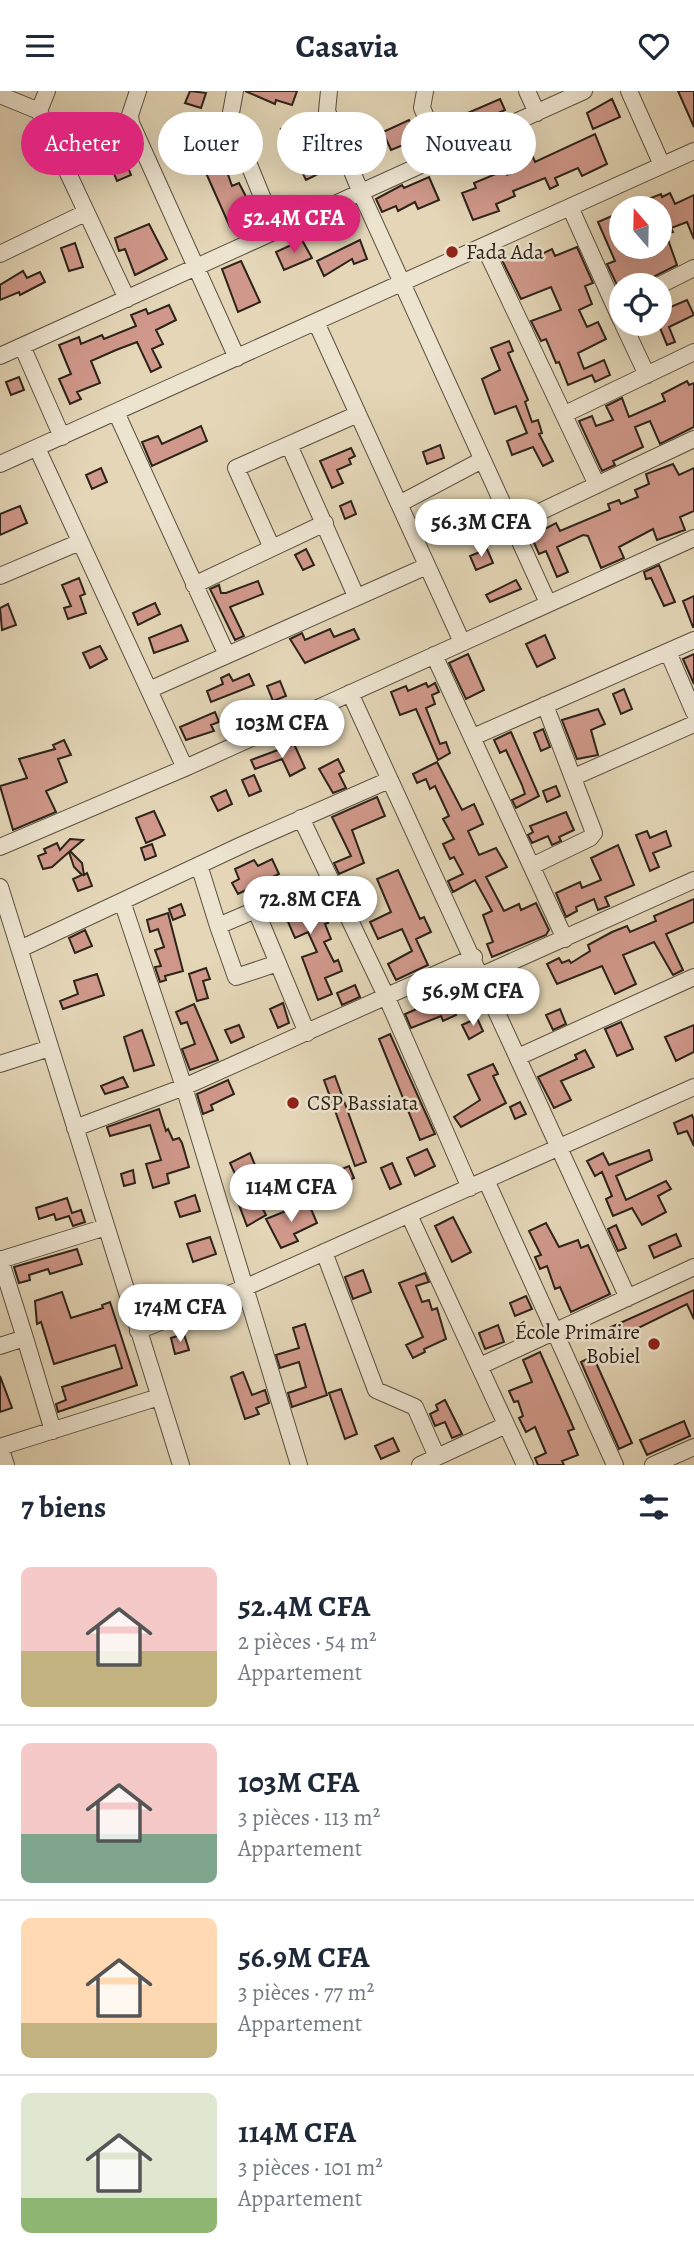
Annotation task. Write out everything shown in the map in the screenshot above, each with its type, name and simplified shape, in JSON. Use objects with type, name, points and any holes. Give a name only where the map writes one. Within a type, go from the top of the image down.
[{"type":"street","points":[[39,111],[47,91]]},
{"type":"street","points":[[138,91],[130,115],[131,124],[237,358]]},
{"type":"street","points":[[235,91],[230,118],[276,231]]},
{"type":"street","points":[[329,91],[327,111],[361,193],[404,282],[548,603]]},
{"type":"street","points":[[424,112],[425,91]]},
{"type":"street","points":[[527,91],[537,113],[584,91]]},
{"type":"street","points":[[629,91],[662,165]]},
{"type":"street","points":[[0,95],[39,111],[127,299]]},
{"type":"street","points":[[0,464],[694,151]]},
{"type":"street","points":[[0,356],[401,174]]},
{"type":"street","points":[[570,207],[609,290]]},
{"type":"street","points":[[0,254],[85,213]]},
{"type":"street","points":[[484,246],[597,485]]},
{"type":"street","points":[[672,279],[694,268]]},
{"type":"street","points":[[316,322],[462,642]]},
{"type":"street","points":[[630,336],[647,375]]},
{"type":"street","points":[[22,346],[62,437]]},
{"type":"street","points":[[565,414],[694,352]]},
{"type":"street","points":[[116,412],[226,653]]},
{"type":"street","points":[[272,548],[236,468],[358,414]]},
{"type":"street","points":[[512,525],[694,439]]},
{"type":"street","points":[[289,445],[356,596]]},
{"type":"street","points":[[37,448],[185,768]]},
{"type":"street","points":[[399,504],[482,460]]},
{"type":"street","points":[[194,585],[325,523]]},
{"type":"street","points":[[0,847],[185,768],[694,538]]},
{"type":"street","points":[[0,576],[80,542]]},
{"type":"street","points":[[149,690],[226,653],[427,566]]},
{"type":"street","points":[[473,737],[694,640]]},
{"type":"street","points":[[668,652],[694,712]]},
{"type":"street","points":[[434,655],[565,939]]},
{"type":"street","points":[[350,693],[474,957],[628,1298]]},
{"type":"street","points":[[532,866],[594,835],[545,705]]},
{"type":"street","points":[[574,778],[694,724]]},
{"type":"street","points":[[20,950],[198,865],[389,780]]},
{"type":"street","points":[[301,818],[387,998],[470,1188]]},
{"type":"street","points":[[198,865],[236,977],[278,963]]},
{"type":"street","points":[[482,975],[694,880]]},
{"type":"street","points":[[0,887],[180,1465]]},
{"type":"street","points":[[122,901],[184,1087],[299,1465]]},
{"type":"street","points":[[218,926],[255,911],[307,1033]]},
{"type":"street","points":[[75,1128],[184,1087],[474,957]]},
{"type":"street","points":[[518,1057],[694,977]]},
{"type":"street","points":[[0,1064],[50,1048]]},
{"type":"street","points":[[138,1331],[244,1288],[694,1087]]},
{"type":"street","points":[[486,1181],[615,1465]]},
{"type":"street","points":[[409,1215],[525,1465]]},
{"type":"street","points":[[53,1431],[0,1260],[106,1227]]},
{"type":"street","points":[[324,1252],[376,1390],[415,1407],[437,1457]]},
{"type":"street","points":[[480,1366],[694,1267]]},
{"type":"street","points":[[0,1346],[25,1338]]},
{"type":"street","points":[[6,1465],[0,1447],[159,1397]]},
{"type":"street","points":[[420,1465],[506,1425]]},
{"type":"street","points":[[653,1465],[694,1447]]},
{"type":"building","points":[[190,91],[206,93],[201,108],[185,103]]},
{"type":"building","points":[[245,91],[297,91],[292,105],[276,100],[275,104]]},
{"type":"building","points":[[678,91],[694,91],[694,127]]},
{"type":"building","points":[[500,99],[505,110],[501,112],[470,112]]},
{"type":"building","points":[[612,99],[620,117],[593,129],[587,113]]},
{"type":"building","points":[[401,124],[401,146],[391,150],[387,141],[387,130]]},
{"type":"building","points":[[595,134],[607,164],[582,176],[578,168],[555,178],[558,185],[550,189],[545,178],[513,191],[515,196],[496,204],[499,211],[473,220],[462,193],[476,188],[474,183],[493,175],[536,175],[536,162]]},
{"type":"building","points":[[115,175],[131,175],[117,181]]},
{"type":"building","points":[[207,175],[228,175],[232,186],[239,183],[256,216],[230,227]]},
{"type":"building","points":[[304,175],[316,175],[306,180]]},
{"type":"building","points":[[429,177],[439,200],[418,209],[415,202],[398,211],[396,206],[382,212],[376,199],[402,185],[404,188]]},
{"type":"building","points":[[694,195],[694,239],[687,222],[672,228],[672,197],[675,204]]},
{"type":"building","points":[[609,217],[609,247],[598,222]]},
{"type":"building","points":[[149,224],[167,259],[135,275],[125,249],[119,251],[115,238]]},
{"type":"building","points":[[302,240],[312,258],[284,270],[276,252]]},
{"type":"building","points":[[360,240],[367,259],[354,264],[352,259],[324,276],[317,261]]},
{"type":"building","points":[[75,243],[83,267],[69,271],[61,248]]},
{"type":"building","points":[[577,247],[593,283],[585,286],[592,304],[579,310],[587,327],[598,322],[606,339],[578,353],[584,369],[604,360],[610,375],[595,382],[592,375],[568,385],[546,339],[541,341],[531,321],[561,310],[551,287],[521,299],[502,260],[527,250],[531,259],[552,249],[555,256]]},
{"type":"building","points":[[672,251],[677,265],[661,273],[611,273],[607,264],[615,261],[614,259],[672,259]]},
{"type":"building","points":[[241,261],[260,302],[238,312],[222,269]]},
{"type":"building","points":[[23,271],[27,278],[40,272],[45,282],[20,295],[19,292],[0,300],[0,285]]},
{"type":"building","points":[[687,300],[694,315],[672,326],[672,306]]},
{"type":"building","points":[[169,305],[176,320],[156,330],[163,344],[152,349],[161,367],[151,372],[137,342],[116,350],[91,361],[100,383],[77,392],[81,399],[70,404],[59,379],[71,374],[59,345],[79,337],[81,344],[102,335],[104,339],[136,326],[131,315],[146,309],[148,314]]},
{"type":"building","points":[[672,334],[675,342],[667,345],[663,336]]},
{"type":"building","points":[[509,341],[513,351],[508,353],[528,400],[525,402],[532,422],[538,420],[542,433],[539,434],[553,461],[543,466],[533,447],[512,455],[507,441],[527,433],[516,406],[495,414],[482,379],[500,370],[491,348]]},
{"type":"building","points":[[19,377],[24,390],[11,395],[6,382]]},
{"type":"building","points":[[687,381],[689,385],[694,383],[694,427],[660,444],[650,421],[635,427],[643,447],[613,461],[615,465],[602,471],[579,421],[592,416],[596,426],[613,420],[606,406],[622,398],[629,417],[665,401],[662,394]]},
{"type":"building","points":[[201,426],[207,441],[152,466],[142,442],[158,436],[162,444]]},
{"type":"building","points":[[440,445],[444,458],[427,464],[423,452]]},
{"type":"building","points":[[351,448],[355,456],[349,459],[351,464],[337,470],[343,483],[332,488],[320,461]]},
{"type":"building","points":[[673,464],[679,475],[694,468],[694,511],[680,517],[685,530],[657,540],[653,529],[619,547],[624,558],[601,568],[588,536],[583,535],[557,547],[568,572],[557,577],[546,551],[539,554],[531,536],[556,523],[560,531],[610,510],[608,504],[619,500],[621,504],[638,497],[635,490],[649,484],[646,474]]},
{"type":"building","points":[[101,468],[107,482],[92,489],[86,475]]},
{"type":"building","points":[[351,501],[356,514],[345,519],[340,506]]},
{"type":"building","points":[[20,506],[27,523],[0,535],[0,514]]},
{"type":"building","points":[[306,549],[314,565],[303,570],[295,555]]},
{"type":"building","points":[[487,549],[493,563],[476,570],[470,556]]},
{"type":"building","points":[[659,565],[675,602],[664,606],[651,578],[646,579],[644,572]]},
{"type":"building","points":[[79,578],[85,594],[80,596],[86,613],[68,619],[64,608],[71,606],[62,585]]},
{"type":"building","points":[[516,580],[521,589],[490,602],[486,595]]},
{"type":"building","points":[[258,581],[263,594],[230,607],[244,636],[235,640],[210,589],[219,585],[221,593],[226,593]]},
{"type":"building","points":[[694,596],[694,627],[693,627],[683,601]]},
{"type":"building","points":[[155,603],[160,614],[138,625],[133,613]]},
{"type":"building","points":[[8,604],[16,625],[2,630],[0,608]]},
{"type":"building","points":[[181,625],[188,641],[154,653],[149,638]]},
{"type":"building","points":[[330,629],[334,637],[354,629],[359,639],[305,663],[290,639],[302,633],[305,640]]},
{"type":"building","points":[[545,635],[555,658],[537,667],[526,644]]},
{"type":"building","points":[[100,646],[107,659],[90,668],[83,653]]},
{"type":"building","points":[[468,654],[484,690],[466,699],[449,663]]},
{"type":"building","points":[[694,654],[694,684],[683,659]]},
{"type":"building","points":[[229,674],[233,681],[249,674],[254,685],[211,702],[207,691],[223,684],[221,678]]},
{"type":"building","points":[[280,681],[286,696],[273,701],[267,686]]},
{"type":"building","points":[[426,683],[428,687],[435,683],[439,692],[432,695],[435,704],[426,708],[440,744],[446,742],[450,753],[438,760],[416,709],[400,715],[391,692],[406,686],[408,691]]},
{"type":"building","points":[[624,689],[632,709],[621,714],[613,694]]},
{"type":"building","points":[[598,709],[605,724],[591,730],[598,755],[577,759],[562,720]]},
{"type":"building","points":[[215,712],[219,722],[211,725],[214,731],[186,740],[180,727]]},
{"type":"building","points":[[543,729],[550,747],[541,751],[534,733]]},
{"type":"building","points":[[511,732],[539,796],[516,808],[512,800],[525,794],[506,750],[500,753],[494,740]]},
{"type":"building","points":[[64,740],[71,755],[58,759],[67,782],[46,791],[56,812],[13,830],[0,786],[27,778],[19,759],[55,749],[53,745]]},
{"type":"building","points":[[294,744],[305,768],[290,776],[282,759],[255,769],[251,760]]},
{"type":"building","points":[[338,759],[344,771],[339,774],[346,788],[333,793],[319,769]]},
{"type":"building","points":[[437,762],[462,810],[474,804],[483,824],[468,831],[479,855],[496,848],[507,867],[486,877],[504,911],[519,904],[521,910],[536,903],[549,930],[546,935],[492,957],[487,944],[493,942],[483,915],[492,911],[475,880],[453,892],[448,881],[463,874],[454,857],[450,859],[443,844],[454,839],[443,819],[449,816],[435,786],[430,789],[426,779],[417,783],[413,774]]},
{"type":"building","points":[[254,775],[261,791],[249,796],[242,780]]},
{"type":"building","points":[[556,786],[560,796],[547,802],[543,791]]},
{"type":"building","points":[[226,790],[232,804],[218,811],[211,797]]},
{"type":"building","points":[[377,797],[385,816],[352,830],[364,863],[339,874],[334,863],[351,856],[332,817]]},
{"type":"building","points":[[154,811],[165,835],[146,843],[136,818]]},
{"type":"building","points":[[566,812],[574,830],[559,837],[561,841],[552,845],[548,836],[532,843],[528,835],[533,832],[530,826]]},
{"type":"building","points":[[647,831],[650,838],[666,831],[671,846],[653,853],[659,867],[650,871],[636,835]]},
{"type":"building","points":[[70,839],[83,840],[70,851],[82,863],[84,875],[87,873],[92,886],[78,891],[73,879],[82,875],[74,867],[69,852],[52,867],[43,869],[38,856],[46,853],[44,849],[57,843],[60,850]]},
{"type":"building","points":[[152,844],[156,856],[145,860],[141,848]]},
{"type":"building","points":[[618,845],[634,885],[605,897],[609,906],[598,910],[594,899],[576,907],[577,911],[566,917],[556,893],[580,882],[582,888],[601,880],[591,858]]},
{"type":"building","points":[[272,859],[279,874],[238,894],[232,883],[239,879],[235,869],[254,860],[258,866]]},
{"type":"building","points":[[398,870],[420,919],[424,917],[431,932],[416,939],[428,965],[396,980],[388,964],[412,951],[402,929],[378,939],[370,922],[391,912],[377,879]]},
{"type":"building","points":[[303,885],[310,901],[316,898],[328,923],[325,924],[331,939],[324,942],[334,962],[338,960],[342,971],[325,978],[332,994],[318,1000],[302,957],[317,952],[308,932],[295,938],[282,908],[278,910],[272,898]]},
{"type":"building","points":[[694,899],[694,922],[666,934],[683,970],[673,975],[654,942],[623,955],[636,984],[615,994],[602,966],[557,984],[547,964],[559,958],[562,963],[569,960],[571,963],[590,951],[588,945],[612,932],[627,926],[630,932],[656,921],[654,916]]},
{"type":"building","points":[[181,904],[185,915],[173,920],[169,909]]},
{"type":"building","points":[[168,913],[183,971],[165,976],[166,980],[160,982],[155,967],[161,966],[155,950],[164,947],[158,929],[150,932],[147,920]]},
{"type":"building","points":[[85,930],[92,946],[75,953],[69,938]]},
{"type":"building","points":[[206,968],[210,979],[203,981],[208,998],[197,1001],[189,974]]},
{"type":"building","points":[[520,970],[531,1000],[507,1009],[494,981]]},
{"type":"building","points":[[97,974],[104,995],[63,1009],[60,1001],[78,994],[74,981]]},
{"type":"building","points":[[355,985],[360,997],[342,1005],[337,993]]},
{"type":"building","points":[[447,996],[456,1015],[443,1021],[441,1016],[411,1028],[405,1014]]},
{"type":"building","points":[[283,1003],[289,1023],[278,1028],[270,1009]]},
{"type":"building","points":[[194,1004],[218,1060],[190,1070],[182,1049],[195,1044],[187,1022],[181,1024],[176,1012]]},
{"type":"building","points":[[560,1009],[566,1024],[553,1030],[546,1015]]},
{"type":"building","points":[[477,1018],[483,1031],[469,1039],[462,1025]]},
{"type":"building","points":[[621,1022],[633,1049],[617,1056],[605,1029]]},
{"type":"building","points":[[239,1025],[244,1037],[231,1043],[225,1030]]},
{"type":"building","points":[[694,1025],[694,1052],[676,1061],[665,1037]]},
{"type":"building","points":[[142,1030],[154,1065],[134,1071],[124,1037]]},
{"type":"building","points":[[390,1034],[435,1134],[420,1140],[379,1039]]},
{"type":"building","points":[[585,1050],[594,1067],[561,1081],[571,1100],[554,1108],[538,1077],[577,1059],[575,1055]]},
{"type":"building","points":[[493,1064],[498,1074],[493,1076],[506,1103],[461,1127],[454,1117],[480,1100],[468,1075]]},
{"type":"building","points":[[335,1076],[366,1162],[355,1166],[324,1080]]},
{"type":"building","points":[[123,1077],[128,1087],[105,1094],[101,1086]]},
{"type":"building","points":[[228,1080],[234,1094],[211,1105],[213,1110],[203,1114],[197,1094]]},
{"type":"building","points":[[520,1102],[526,1114],[515,1119],[510,1107]]},
{"type":"building","points":[[159,1109],[166,1131],[168,1129],[173,1140],[179,1138],[182,1143],[189,1167],[167,1174],[169,1183],[153,1188],[146,1164],[161,1160],[150,1125],[110,1136],[107,1127]]},
{"type":"building","points":[[692,1115],[694,1146],[687,1131],[678,1134],[674,1123]]},
{"type":"building","points":[[427,1149],[435,1166],[415,1176],[407,1158]]},
{"type":"building","points":[[649,1150],[652,1160],[616,1176],[626,1200],[666,1181],[671,1189],[658,1196],[666,1212],[642,1225],[632,1208],[613,1216],[606,1199],[612,1196],[602,1172],[595,1176],[587,1161],[603,1153],[609,1165]]},
{"type":"building","points":[[250,1153],[262,1182],[251,1186],[266,1215],[247,1226],[236,1197],[245,1193],[239,1172],[235,1174],[230,1163]]},
{"type":"building","points":[[392,1163],[401,1184],[390,1189],[381,1168]]},
{"type":"building","points":[[349,1166],[354,1178],[318,1193],[313,1181]]},
{"type":"building","points":[[133,1170],[135,1183],[124,1186],[121,1174]]},
{"type":"building","points":[[195,1195],[200,1211],[180,1217],[175,1202]]},
{"type":"building","points":[[67,1198],[72,1213],[81,1210],[85,1222],[73,1226],[69,1216],[56,1220],[54,1214],[39,1219],[36,1208]]},
{"type":"building","points":[[308,1202],[317,1223],[294,1234],[298,1241],[281,1248],[266,1219]]},
{"type":"building","points":[[453,1217],[471,1252],[452,1262],[435,1226]]},
{"type":"building","points":[[546,1223],[559,1247],[578,1240],[581,1248],[588,1245],[610,1294],[571,1312],[560,1287],[555,1289],[547,1266],[540,1269],[535,1257],[541,1255],[529,1231]]},
{"type":"building","points":[[616,1225],[626,1248],[618,1251],[608,1229]]},
{"type":"building","points":[[676,1234],[681,1246],[654,1258],[649,1246]]},
{"type":"building","points":[[210,1237],[216,1254],[193,1262],[187,1244]]},
{"type":"building","points":[[77,1249],[82,1264],[50,1274],[48,1269],[29,1275],[30,1280],[19,1283],[14,1267]]},
{"type":"building","points":[[363,1270],[371,1292],[353,1299],[345,1277]]},
{"type":"building","points":[[425,1273],[429,1282],[416,1286],[422,1302],[429,1300],[432,1310],[437,1308],[446,1339],[424,1349],[425,1352],[413,1358],[406,1345],[423,1337],[399,1283]]},
{"type":"building","points":[[694,1290],[694,1319],[687,1304],[616,1339],[611,1327]]},
{"type":"building","points":[[62,1292],[71,1318],[103,1308],[102,1305],[110,1302],[137,1385],[58,1412],[56,1404],[66,1400],[62,1387],[122,1368],[115,1345],[54,1364],[41,1322],[37,1324],[35,1301]]},
{"type":"building","points":[[526,1296],[532,1309],[515,1316],[510,1303]]},
{"type":"building","points":[[305,1324],[327,1395],[292,1407],[288,1393],[306,1387],[299,1362],[280,1368],[276,1355],[299,1348],[293,1328]]},
{"type":"building","points":[[498,1325],[504,1342],[485,1349],[479,1333]]},
{"type":"building","points":[[184,1334],[189,1350],[175,1354],[171,1338]]},
{"type":"building","points":[[540,1352],[574,1429],[568,1431],[578,1455],[562,1461],[564,1465],[538,1465],[535,1458],[546,1453],[535,1427],[526,1432],[519,1418],[523,1416],[518,1401],[514,1402],[509,1391],[532,1382],[523,1360]]},
{"type":"building","points":[[593,1356],[632,1443],[619,1449],[581,1362]]},
{"type":"building","points":[[243,1372],[252,1395],[265,1390],[269,1403],[256,1408],[259,1414],[245,1419],[231,1377]]},
{"type":"building","points":[[0,1376],[12,1408],[0,1412]]},
{"type":"building","points":[[341,1389],[357,1434],[345,1439],[329,1393]]},
{"type":"building","points":[[445,1400],[462,1434],[452,1438],[445,1422],[435,1426],[430,1414],[438,1410],[436,1405]]},
{"type":"building","points":[[684,1421],[690,1436],[647,1455],[640,1440]]},
{"type":"building","points":[[393,1438],[399,1451],[381,1459],[375,1446]]},
{"type":"place","name":"Fada Ada","points":[[452,252]]},
{"type":"place","name":"CSP Bassiata","points":[[293,1103]]},
{"type":"place","name":"École Primaire Bobiel","points":[[654,1344]]}]
